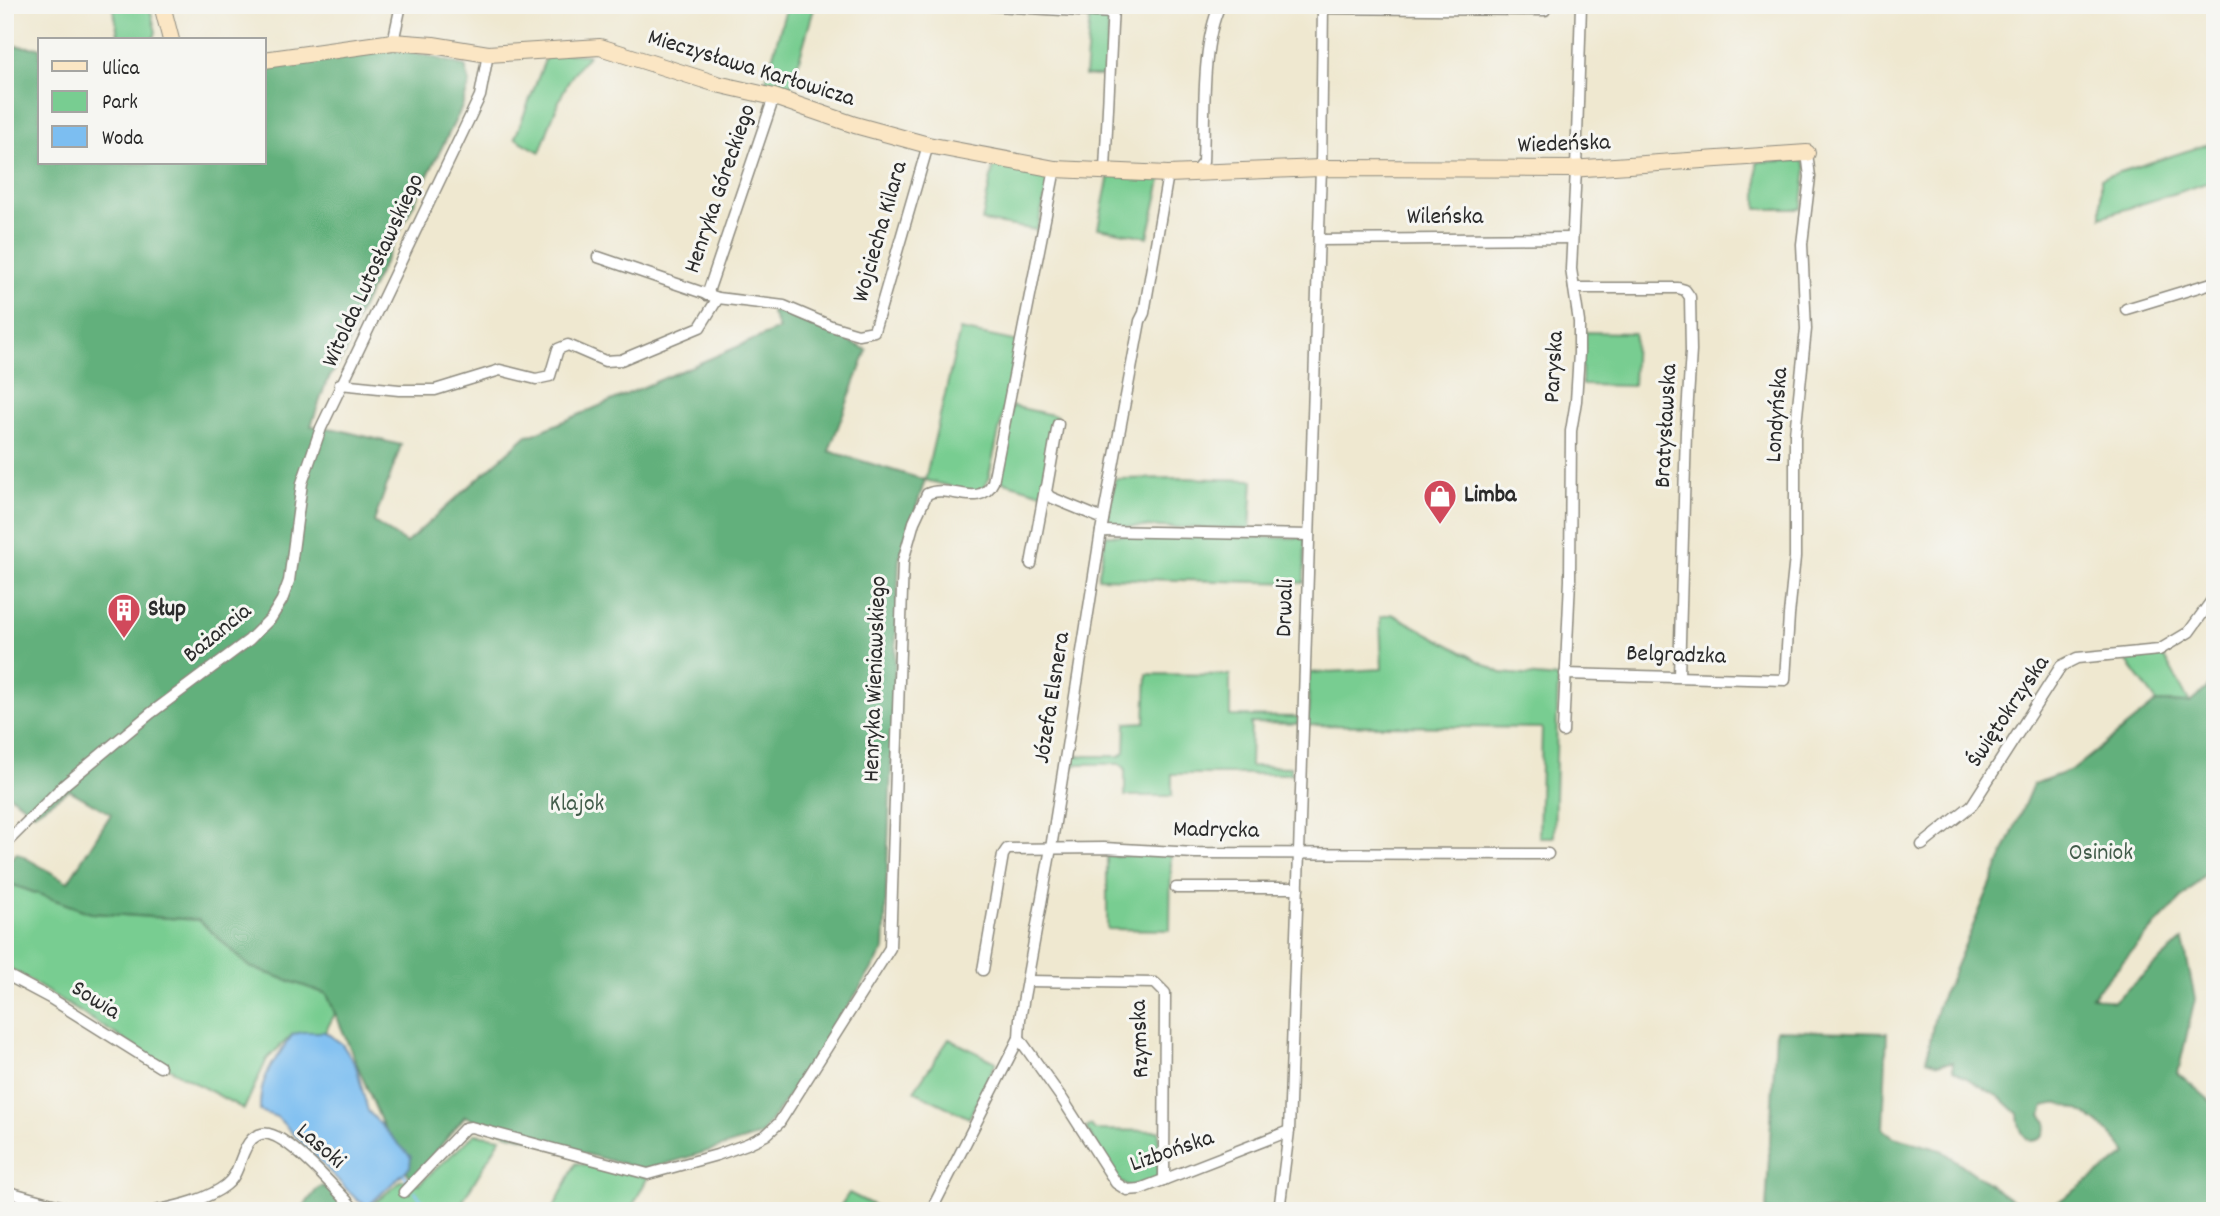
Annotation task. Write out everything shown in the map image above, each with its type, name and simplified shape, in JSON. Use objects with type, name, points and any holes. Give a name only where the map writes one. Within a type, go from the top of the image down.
[{"type":"street","points":[[162,5],[170,38]]},
{"type":"street","points":[[393,42],[401,5]]},
{"type":"street","points":[[979,5],[1113,9],[1105,170]]},
{"type":"street","points":[[1055,169],[1195,173],[1203,162],[1209,39],[1220,5]]},
{"type":"street","name":"Paryska","points":[[1563,732],[1571,535],[1571,431],[1576,401],[1579,342],[1579,322],[1571,269],[1581,5]]},
{"type":"street","points":[[1323,7],[1545,10]]},
{"type":"street","name":"Drwali","points":[[1279,1211],[1289,1130],[1298,888],[1319,240],[1323,7]]},
{"type":"street","name":"Mieczysława Karłowicza","points":[[266,60],[393,42],[488,54],[600,47],[928,145],[1055,169]]},
{"type":"street","name":"Witolda Lutosławskiego","points":[[488,54],[480,96],[340,384],[399,390],[435,390],[500,370],[536,379],[550,376],[558,349],[568,345],[605,361],[621,360],[700,327],[712,297]]},
{"type":"street","name":"Henryka Góreckiego","points":[[712,297],[774,97]]},
{"type":"street","name":"Wojciecha Kilara","points":[[874,331],[928,145]]},
{"type":"street","name":"Wiedeńska","points":[[1195,173],[1321,169],[1576,169],[1807,153]]},
{"type":"street","name":"Londyńska","points":[[1785,680],[1795,557],[1794,434],[1806,329],[1802,244],[1811,177],[1807,153]]},
{"type":"street","name":"Henryka Wieniawskiego","points":[[404,1192],[465,1128],[471,1127],[648,1174],[747,1144],[766,1135],[779,1123],[855,1004],[890,948],[903,561],[914,522],[927,494],[939,490],[975,496],[983,494],[993,482],[1055,169]]},
{"type":"street","name":"Józefa Elsnera","points":[[931,1211],[1019,1038],[1103,519],[1157,245],[1168,174]]},
{"type":"street","name":"Wileńska","points":[[1319,240],[1572,238]]},
{"type":"street","name":"Henryka Góreckiego","points":[[598,257],[712,297],[783,306],[858,334],[874,331]]},
{"type":"street","points":[[2126,309],[2215,282]]},
{"type":"street","name":"Bratysławska","points":[[1574,288],[1678,288],[1685,290],[1690,297],[1691,351],[1679,676]]},
{"type":"street","name":"Bażancia","points":[[5,844],[64,785],[150,713],[249,640],[271,618],[289,581],[302,483],[340,384]]},
{"type":"street","points":[[1031,564],[1058,424]]},
{"type":"street","points":[[1045,489],[1050,497],[1103,519]]},
{"type":"street","points":[[1101,531],[1309,535]]},
{"type":"street","name":"Świętokrzyska","points":[[1923,845],[1972,805],[2061,666],[2077,657],[2159,650],[2189,632],[2215,596]]},
{"type":"street","name":"Belgradzka","points":[[1566,674],[1785,680]]},
{"type":"street","name":"Madrycka","points":[[983,970],[1004,852],[1011,848],[1195,853],[1548,854]]},
{"type":"street","points":[[1176,888],[1298,888]]},
{"type":"street","name":"Sowia","points":[[5,974],[50,998],[160,1067]]},
{"type":"street","name":"Rzymska","points":[[1028,981],[1155,983],[1165,993],[1164,1180]]},
{"type":"street","name":"Lizbońska","points":[[1019,1038],[1063,1100],[1118,1186],[1127,1190],[1164,1180],[1289,1130]]},
{"type":"street","name":"Lasoki","points":[[155,1211],[202,1198],[224,1187],[234,1178],[249,1143],[256,1136],[266,1133],[276,1136],[304,1158],[356,1211]]},
{"type":"street","points":[[5,1191],[78,1211]]},
{"type":"green space","points":[[113,5],[149,5],[156,32],[154,38],[119,38]]},
{"type":"green space","points":[[787,5],[815,5],[788,98],[763,91]]},
{"type":"green space","points":[[1090,15],[1109,16],[1106,76],[1085,76]]},
{"type":"green space","name":"Klajok","points":[[5,45],[38,48],[38,164],[266,164],[266,66],[386,49],[425,55],[465,66],[470,83],[461,109],[357,317],[346,352],[326,383],[311,426],[401,445],[374,522],[406,543],[527,435],[779,329],[771,311],[787,312],[867,350],[829,451],[925,480],[899,560],[884,950],[821,1049],[761,1135],[646,1170],[506,1133],[465,1116],[412,1181],[381,1121],[327,994],[250,967],[199,920],[91,913],[5,882],[5,864],[17,853],[68,882],[111,814],[69,790],[34,813],[5,792]]},
{"type":"green space","points":[[548,52],[589,55],[565,88],[540,152],[515,138]]},
{"type":"green space","points":[[2215,142],[2215,185],[2213,181],[2101,217],[2101,178]]},
{"type":"green space","points":[[1802,160],[1806,168],[1800,209],[1757,209],[1757,162]]},
{"type":"green space","points":[[994,163],[1051,173],[1037,230],[982,221]]},
{"type":"green space","points":[[1109,175],[1162,176],[1148,237],[1098,228]]},
{"type":"green space","points":[[960,330],[1019,342],[988,480],[984,488],[977,493],[925,480]]},
{"type":"green space","points":[[1582,332],[1635,333],[1633,386],[1582,385]]},
{"type":"green space","points":[[1012,406],[1057,416],[1042,493],[997,480]]},
{"type":"green space","points":[[1115,479],[1253,480],[1250,529],[1107,526]]},
{"type":"green space","points":[[1106,535],[1305,538],[1304,583],[1098,578]]},
{"type":"green space","points":[[1392,614],[1501,673],[1558,678],[1554,837],[1539,837],[1542,728],[1308,725],[1309,673],[1382,669],[1380,617]]},
{"type":"green space","points":[[2163,655],[2190,703],[2157,702],[2125,659]]},
{"type":"green space","points":[[1147,674],[1230,675],[1230,716],[1299,717],[1298,724],[1251,723],[1250,766],[1291,767],[1291,773],[1299,774],[1172,774],[1172,796],[1125,796],[1125,768],[1120,764],[1078,764],[1071,768],[1074,752],[1077,756],[1120,756],[1125,752],[1126,723],[1145,722]]},
{"type":"green space","name":"Osiniok","points":[[2215,681],[2215,864],[2092,996],[2113,1002],[2183,940],[2195,999],[2178,1073],[2215,1105],[2215,1211],[2045,1211],[2127,1154],[2114,1138],[2089,1116],[2060,1104],[2044,1106],[2041,1115],[2047,1122],[2045,1133],[2041,1138],[2030,1141],[2021,1129],[2018,1114],[2002,1099],[1953,1070],[1953,1062],[1938,1064],[1927,1060],[1936,1011],[2033,784],[2074,769],[2157,702],[2190,703]]},
{"type":"green space","points":[[1171,855],[1170,930],[1107,929],[1107,856]]},
{"type":"green space","points":[[5,882],[91,913],[199,920],[250,967],[327,994],[335,1014],[325,1032],[293,1034],[267,1059],[244,1109],[182,1076],[5,965]]},
{"type":"green space","points":[[1776,1030],[1887,1033],[1883,1129],[1894,1137],[1941,1150],[2027,1211],[1766,1211]]},
{"type":"green space","points":[[949,1039],[996,1062],[969,1118],[914,1091]]},
{"type":"green space","points":[[1091,1125],[1095,1130],[1159,1131],[1158,1179],[1129,1187],[1119,1181],[1086,1128]]},
{"type":"green space","points":[[475,1134],[501,1138],[463,1200],[472,1211],[365,1211],[402,1180],[419,1184]]},
{"type":"green space","points":[[576,1163],[648,1177],[630,1211],[552,1211]]},
{"type":"green space","points":[[322,1186],[335,1192],[349,1211],[300,1211]]},
{"type":"green space","points":[[849,1193],[885,1211],[837,1211]]},
{"type":"water","points":[[325,1032],[342,1044],[356,1066],[368,1111],[411,1157],[410,1167],[368,1206],[357,1200],[277,1117],[260,1111],[262,1088],[274,1061],[293,1034]]},
{"type":"waterway","points":[[404,1174],[407,1179]]},
{"type":"waterway","points":[[415,1191],[429,1211]]},
{"type":"place","name":"Limba","points":[[1440,526]]},
{"type":"place","name":"Słup","points":[[124,640]]}]
